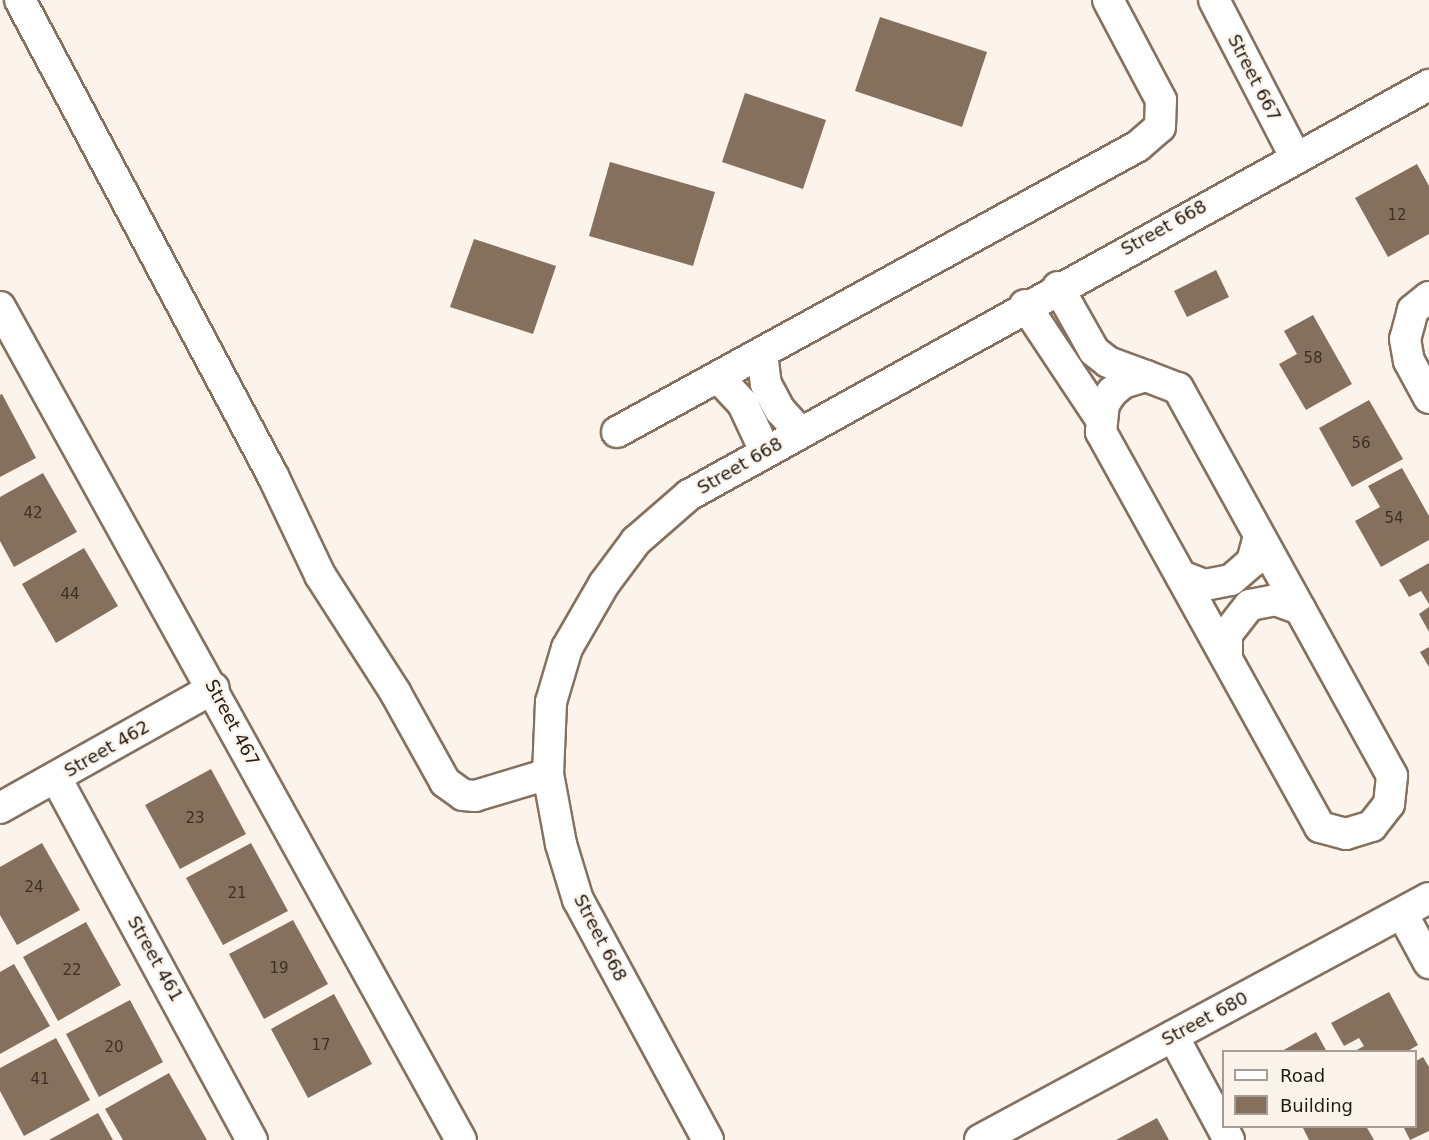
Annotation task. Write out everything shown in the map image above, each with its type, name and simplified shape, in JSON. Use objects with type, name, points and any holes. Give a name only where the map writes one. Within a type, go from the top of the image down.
[{"type":"street","points":[[20,0],[273,476],[320,575],[395,692],[445,782],[463,795],[475,796],[548,774]]},
{"type":"street","points":[[617,432],[1138,146],[1160,127],[1161,100],[1109,0]]},
{"type":"street","name":"Street 667","points":[[1214,0],[1295,156]]},
{"type":"street","name":"Street 668","points":[[708,1140],[578,900],[561,844],[548,774],[551,702],[567,648],[604,584],[636,541],[689,495],[1025,305],[1429,85]]},
{"type":"street","points":[[1058,287],[1094,351],[1108,362],[1146,376],[1178,388],[1392,776],[1389,804],[1372,825],[1346,834],[1320,827],[1101,432],[1100,418],[1112,392],[1123,382],[1146,376]]},
{"type":"street","points":[[1429,297],[1413,310],[1405,339],[1409,361],[1429,398]]},
{"type":"street","points":[[1025,305],[1100,418]]},
{"type":"street","name":"Street 467","points":[[0,307],[214,688],[461,1140]]},
{"type":"street","points":[[762,353],[766,384],[780,410],[800,432]]},
{"type":"street","points":[[718,377],[743,404],[765,451]]},
{"type":"street","points":[[1181,576],[1205,585],[1231,580],[1252,562],[1259,536]]},
{"type":"street","points":[[1227,658],[1227,634],[1250,605],[1275,600],[1300,609]]},
{"type":"street","name":"Street 462","points":[[0,808],[214,688]]},
{"type":"street","name":"Street 461","points":[[56,778],[252,1140]]},
{"type":"street","name":"Street 680","points":[[981,1140],[1429,898]]},
{"type":"street","points":[[1402,913],[1429,963]]},
{"type":"street","points":[[1173,1036],[1222,1127]]},
{"type":"building","points":[[880,17],[987,52],[962,127],[855,91]]},
{"type":"building","points":[[745,93],[826,120],[803,189],[722,162]]},
{"type":"building","points":[[610,162],[715,192],[693,266],[589,236]]},
{"type":"building","points":[[1417,164],[1429,186],[1429,234],[1388,257],[1355,198]]},
{"type":"building","points":[[474,239],[556,266],[533,334],[450,307]]},
{"type":"building","points":[[1216,270],[1229,297],[1187,317],[1174,291]]},
{"type":"building","points":[[1313,315],[1352,384],[1306,410],[1279,364],[1297,354],[1284,331]]},
{"type":"building","points":[[2,394],[36,458],[0,477],[0,395]]},
{"type":"building","points":[[1369,400],[1403,459],[1352,487],[1319,428]]},
{"type":"building","points":[[1402,468],[1429,516],[1429,540],[1381,567],[1355,521],[1380,507],[1368,486]]},
{"type":"building","points":[[43,473],[77,532],[14,567],[0,541],[0,497]]},
{"type":"building","points":[[84,548],[118,606],[56,643],[22,584]]},
{"type":"building","points":[[1429,563],[1429,604],[1421,591],[1409,597],[1399,580]]},
{"type":"building","points":[[1429,607],[1429,632],[1419,614]]},
{"type":"building","points":[[1429,647],[1429,667],[1420,652]]},
{"type":"building","points":[[211,769],[246,834],[180,869],[145,805]]},
{"type":"building","points":[[42,843],[80,910],[17,945],[0,915],[0,867]]},
{"type":"building","points":[[251,843],[288,911],[223,945],[186,878]]},
{"type":"building","points":[[293,920],[328,984],[264,1019],[229,954]]},
{"type":"building","points":[[86,922],[121,985],[58,1021],[23,957]]},
{"type":"building","points":[[14,964],[50,1026],[0,1054],[0,972]]},
{"type":"building","points":[[1389,992],[1418,1045],[1409,1050],[1357,1050],[1364,1046],[1359,1038],[1344,1046],[1331,1023]]},
{"type":"building","points":[[334,994],[372,1064],[308,1098],[271,1029]]},
{"type":"building","points":[[130,1000],[163,1062],[99,1097],[66,1034]]},
{"type":"building","points":[[1316,1032],[1326,1050],[1284,1050]]},
{"type":"building","points":[[56,1038],[90,1100],[24,1136],[0,1091],[0,1068]]},
{"type":"building","points":[[1423,1057],[1429,1067],[1429,1131],[1410,1140],[1404,1128],[1417,1128],[1417,1060]]},
{"type":"building","points":[[169,1073],[207,1140],[123,1140],[105,1109]]},
{"type":"building","points":[[98,1113],[113,1140],[49,1140]]},
{"type":"building","points":[[1157,1118],[1169,1140],[1116,1140]]},
{"type":"building","points":[[1303,1128],[1367,1128],[1374,1140],[1309,1140]]}]
